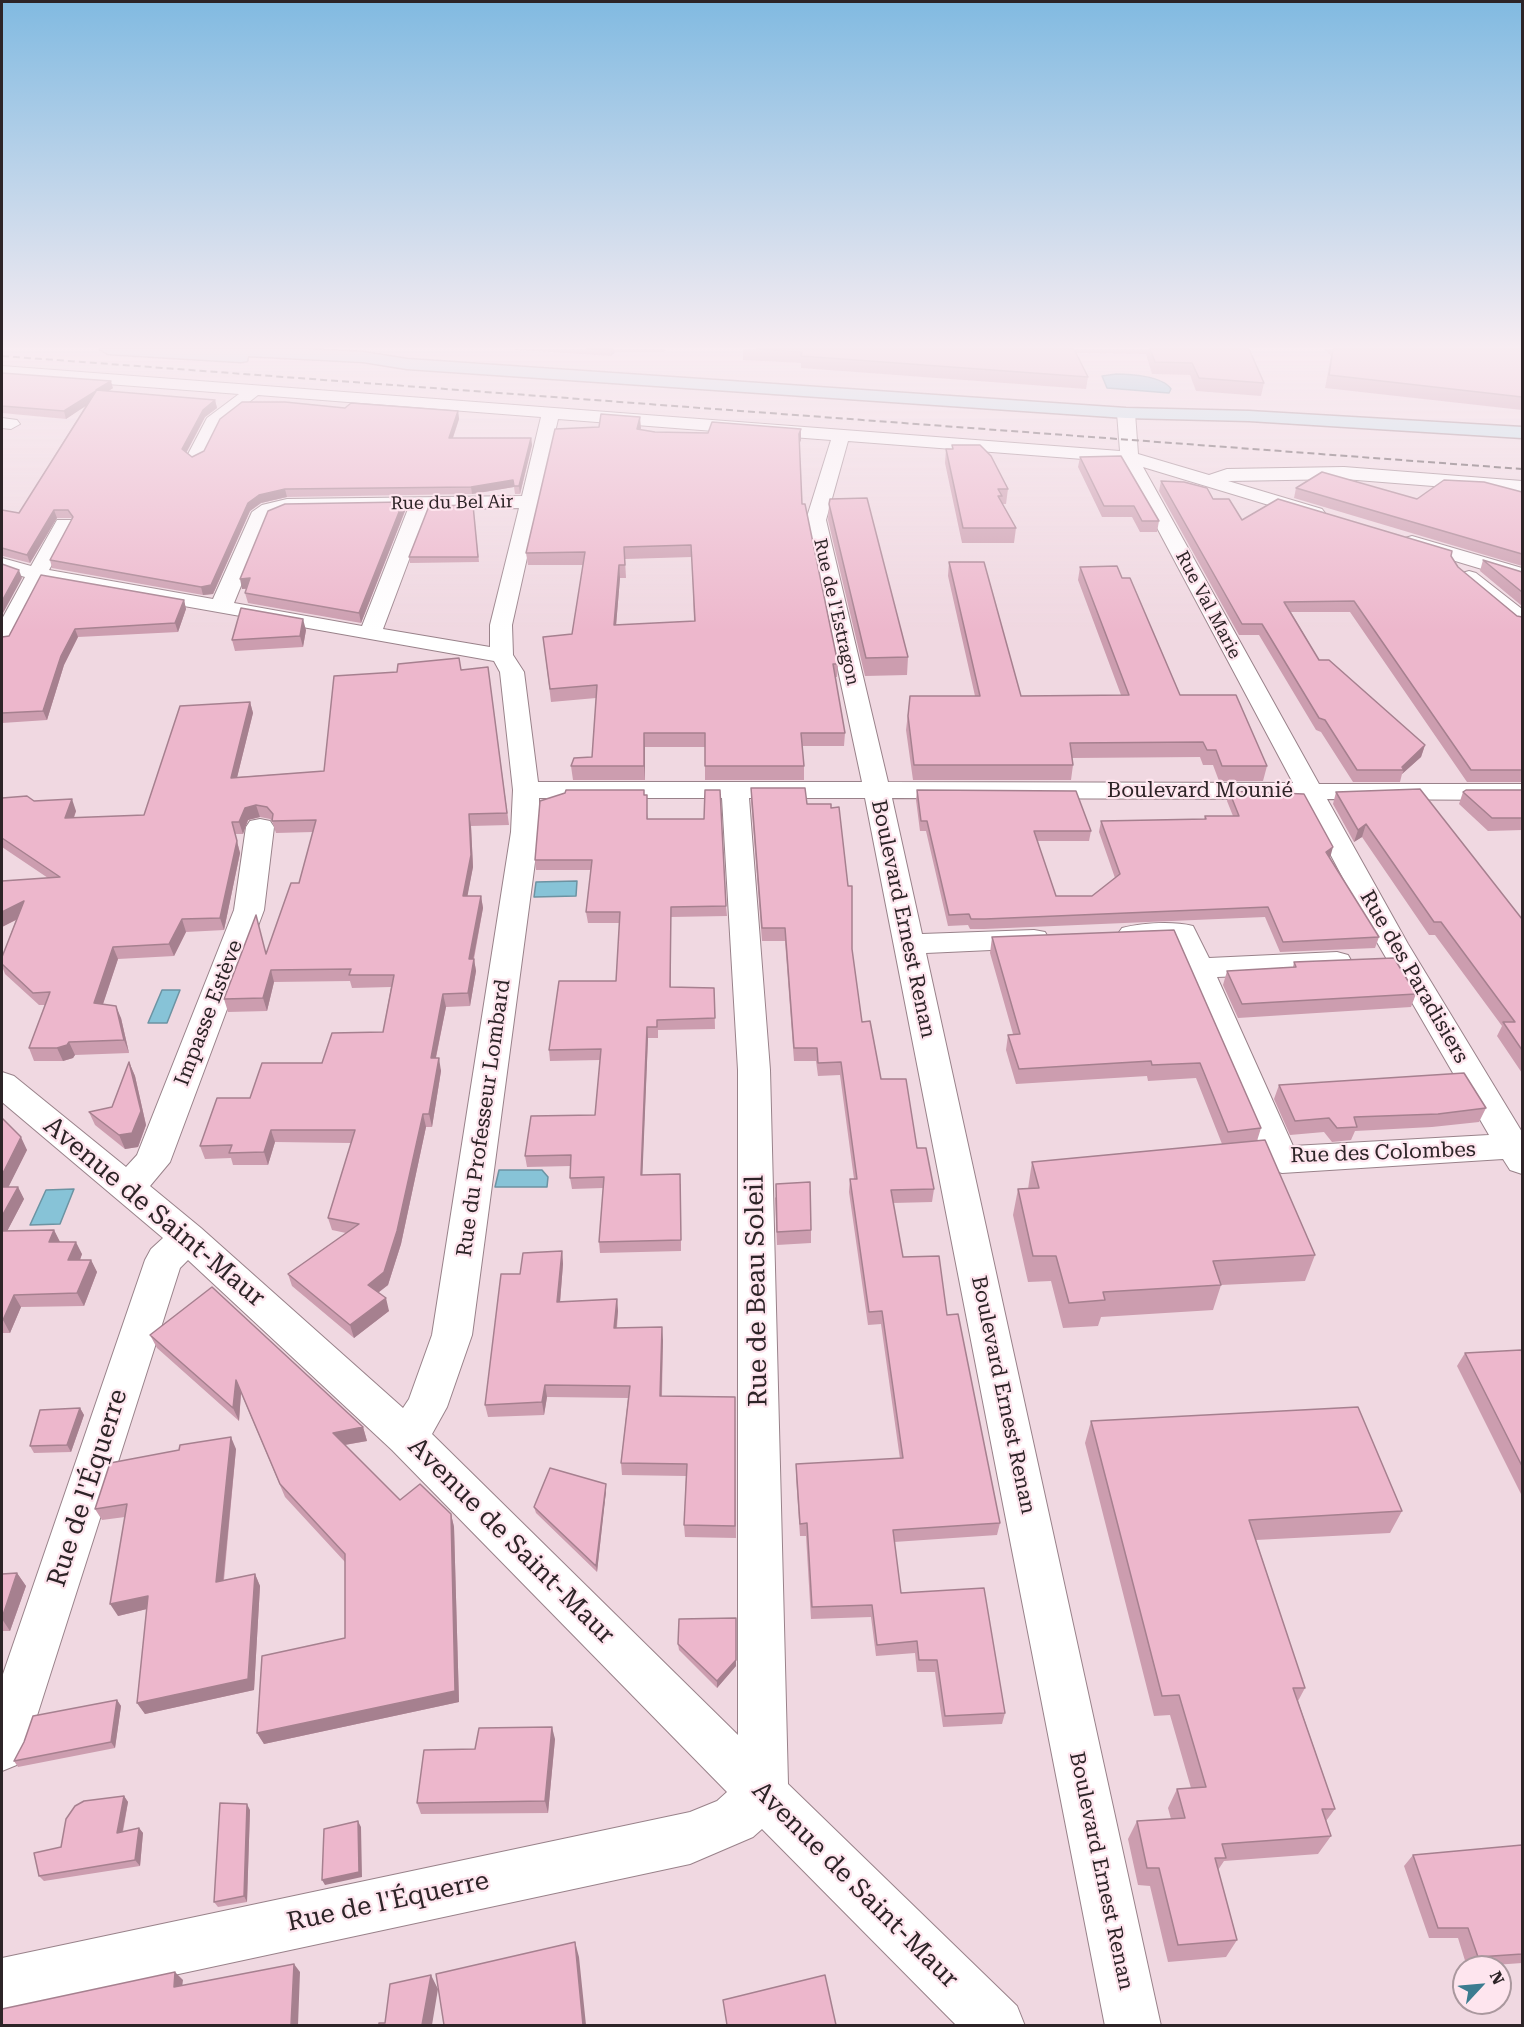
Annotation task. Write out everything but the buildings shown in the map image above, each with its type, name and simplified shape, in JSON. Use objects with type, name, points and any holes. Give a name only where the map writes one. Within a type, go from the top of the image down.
[{"type":"street","points":[[195,458],[202,444]]},
{"type":"street","points":[[525,790],[512,672],[502,654],[501,625],[544,444]]},
{"type":"street","name":"Rue de l'Estragon","points":[[838,444],[820,496],[816,520],[877,790]]},
{"type":"street","points":[[953,444],[1129,457],[1331,518]]},
{"type":"street","name":"Rue Val Marie","points":[[1128,444],[1129,457],[1309,792]]},
{"type":"street","points":[[1266,499],[1292,480],[1292,473]]},
{"type":"street","points":[[1208,482],[1227,475],[1344,473],[1522,487]]},
{"type":"street","name":"Rue du Bel Air","points":[[221,607],[260,516],[269,509],[287,505],[530,502]]},
{"type":"street","points":[[370,634],[420,504]]},
{"type":"street","points":[[2,638],[64,524]]},
{"type":"street","points":[[1397,537],[1522,575]]},
{"type":"street","points":[[1464,558],[1459,565],[1463,572],[1522,620]]},
{"type":"street","points":[[2,564],[37,574],[370,634],[477,653],[502,654]]},
{"type":"street","name":"Boulevard Ernest Renan","points":[[525,790],[877,790],[1133,2025]]},
{"type":"street","name":"Rue du Professeur Lombard","points":[[407,1437],[427,1407],[452,1335],[525,832],[525,790]]},
{"type":"street","name":"Rue de Beau Soleil","points":[[735,790],[754,1070],[763,1793]]},
{"type":"street","name":"Boulevard Mounié","points":[[877,790],[1522,792]]},
{"type":"street","name":"Rue des Paradisiers","points":[[1309,792],[1402,959],[1518,1154]]},
{"type":"street","name":"Impasse Estève","points":[[128,1187],[152,1162],[249,910],[260,827]]},
{"type":"street","name":"Rue des Colombes","points":[[1101,936],[1183,933],[1282,1160],[1518,1154]]},
{"type":"street","points":[[909,944],[1067,938]]},
{"type":"street","points":[[1198,968],[1402,959]]},
{"type":"street","name":"Avenue de Saint-Maur","points":[[2,1084],[188,1238],[407,1437],[929,1961],[997,2025]]},
{"type":"street","name":"Rue de l'Équerre","points":[[2,1747],[164,1260],[188,1238]]},
{"type":"street","name":"Rue de l'Équerre","points":[[2,1985],[690,1838],[735,1819],[763,1793]]},
{"type":"water","points":[[577,881],[576,896],[534,897],[536,882]]},
{"type":"water","points":[[162,990],[180,990],[167,1023],[148,1023]]},
{"type":"water","points":[[499,1170],[542,1170],[548,1177],[547,1187],[495,1187]]},
{"type":"water","points":[[74,1189],[60,1224],[30,1225],[46,1190]]},
{"type":"railway","points":[[1180,444],[1522,469]]}]
